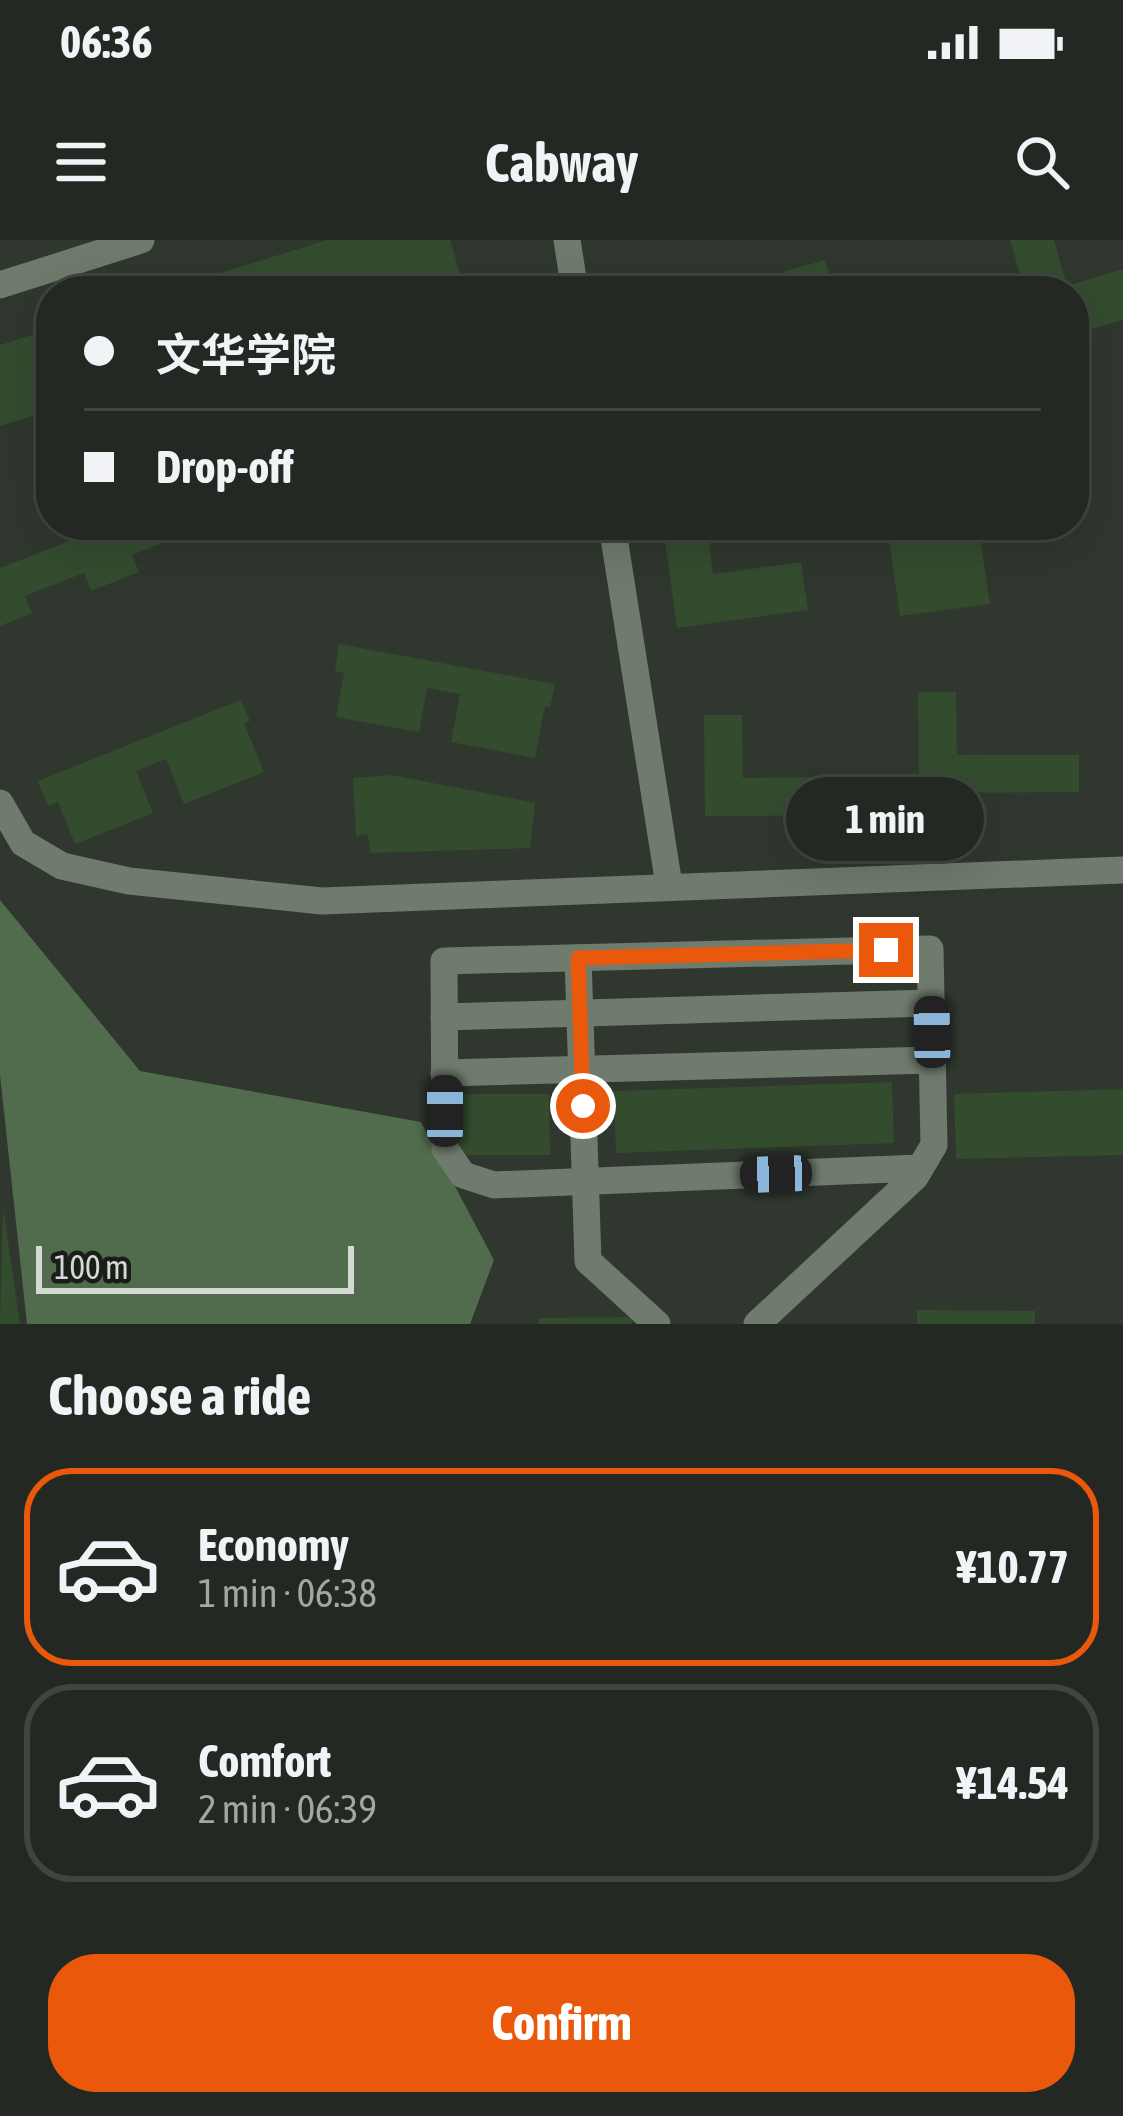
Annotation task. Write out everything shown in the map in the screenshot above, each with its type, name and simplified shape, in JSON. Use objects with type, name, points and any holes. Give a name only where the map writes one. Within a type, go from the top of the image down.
[{"type":"street","points":[[0,285],[141,240]]},
{"type":"street","points":[[567,240],[573,276]]},
{"type":"street","points":[[614,540],[669,885]]},
{"type":"street","points":[[0,802],[23,843],[62,866],[129,881],[322,901],[1123,870]]},
{"type":"street","points":[[757,1324],[920,1168],[934,1145],[930,950],[444,962],[445,1149],[463,1175],[494,1185],[920,1168]]},
{"type":"street","points":[[578,958],[588,1261],[657,1324]]},
{"type":"street","points":[[444,1017],[931,1003]]},
{"type":"street","points":[[444,1072],[932,1060]]},
{"type":"green space","points":[[0,900],[140,1071],[421,1122],[494,1260],[470,1324],[27,1324],[0,1075]]},
{"type":"building","points":[[327,240],[450,240],[461,276],[218,276]]},
{"type":"building","points":[[1010,240],[1054,240],[1064,276],[1021,276]]},
{"type":"building","points":[[825,260],[830,276],[786,276],[785,271]]},
{"type":"building","points":[[1123,269],[1123,320],[1089,330],[1089,279]]},
{"type":"building","points":[[36,334],[36,415],[0,426],[0,345]]},
{"type":"building","points":[[72,540],[159,540],[160,544],[132,555],[139,572],[91,591],[84,573],[25,596],[32,613],[0,626],[0,568]]},
{"type":"building","points":[[665,540],[709,540],[713,574],[801,562],[808,610],[677,628]]},
{"type":"building","points":[[889,540],[980,540],[990,604],[900,616]]},
{"type":"building","points":[[339,644],[555,684],[550,707],[545,706],[535,758],[451,742],[460,694],[427,688],[419,732],[336,717],[344,673],[335,671]]},
{"type":"building","points":[[918,692],[956,692],[957,755],[1079,755],[1079,792],[919,793]]},
{"type":"building","points":[[241,700],[250,721],[244,723],[264,772],[184,804],[166,759],[136,771],[153,813],[75,844],[58,802],[48,806],[38,781]]},
{"type":"building","points":[[704,715],[742,715],[743,778],[865,777],[865,815],[705,816]]},
{"type":"building","points":[[392,775],[535,803],[530,848],[370,853],[368,834],[356,836],[353,778]]},
{"type":"building","points":[[892,1082],[894,1143],[616,1153],[614,1091]]},
{"type":"building","points":[[1123,1089],[1123,1155],[956,1159],[954,1094]]},
{"type":"building","points":[[458,1094],[549,1094],[550,1155],[459,1155]]},
{"type":"building","points":[[3,1207],[20,1324],[0,1324]]},
{"type":"building","points":[[917,1310],[1035,1311],[1035,1324],[917,1324]]},
{"type":"building","points":[[632,1317],[632,1324],[539,1324],[539,1318]]},
{"type":"route","points":[[583,1106],[578,958],[886,950]]}]
